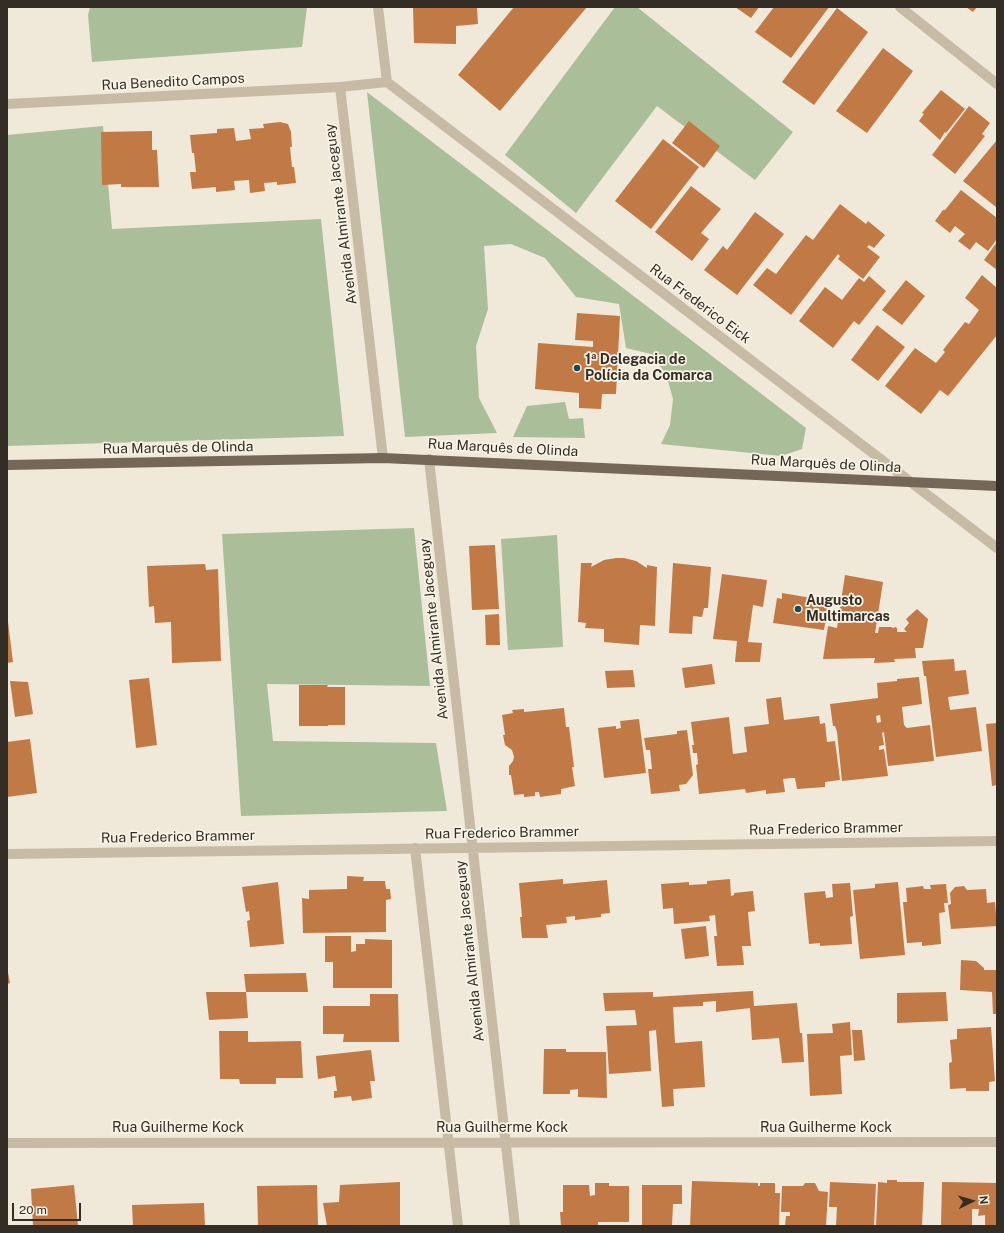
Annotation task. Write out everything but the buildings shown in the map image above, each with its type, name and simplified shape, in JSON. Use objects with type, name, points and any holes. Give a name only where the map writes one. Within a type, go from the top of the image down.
[{"type":"main road","name":"Rua Marquês de Olinda","points":[[7,465],[383,458],[997,486]]},
{"type":"street","points":[[340,87],[387,82],[378,7]]},
{"type":"street","points":[[900,7],[997,84]]},
{"type":"street","name":"Rua Frederico Eick","points":[[387,82],[997,548]]},
{"type":"street","name":"Rua Benedito Campos","points":[[7,104],[340,87]]},
{"type":"street","name":"Avenida Almirante Jaceguay","points":[[340,87],[383,458]]},
{"type":"street","name":"Avenida Almirante Jaceguay","points":[[429,459],[515,1226]]},
{"type":"street","name":"Rua Frederico Brammer","points":[[7,854],[997,841]]},
{"type":"street","points":[[415,848],[458,1226]]},
{"type":"street","name":"Rua Guilherme Kock","points":[[7,1143],[997,1142]]},
{"type":"green space","points":[[90,7],[307,7],[302,47],[92,62],[88,15]]},
{"type":"green space","points":[[615,7],[637,7],[793,132],[755,180],[657,106],[576,213],[505,155]]},
{"type":"green space","points":[[367,92],[806,428],[802,449],[781,456],[661,444],[670,425],[673,399],[666,374],[651,354],[626,348],[619,304],[576,297],[545,258],[511,244],[484,246],[488,309],[476,346],[479,398],[497,433],[405,437]]},
{"type":"green space","points":[[103,126],[112,229],[321,219],[344,436],[7,446],[7,135]]},
{"type":"green space","points":[[565,402],[569,419],[583,418],[585,438],[513,437],[527,406]]},
{"type":"green space","points":[[414,528],[430,686],[267,684],[273,741],[436,743],[447,811],[241,816],[222,534]]},
{"type":"green space","points":[[557,535],[563,647],[508,650],[501,539]]},
{"type":"place","name":"1ª Delegacia de Polícia da Comarca","points":[[577,368]]},
{"type":"place","name":"Augusto Multimarcas","points":[[798,609]]}]
